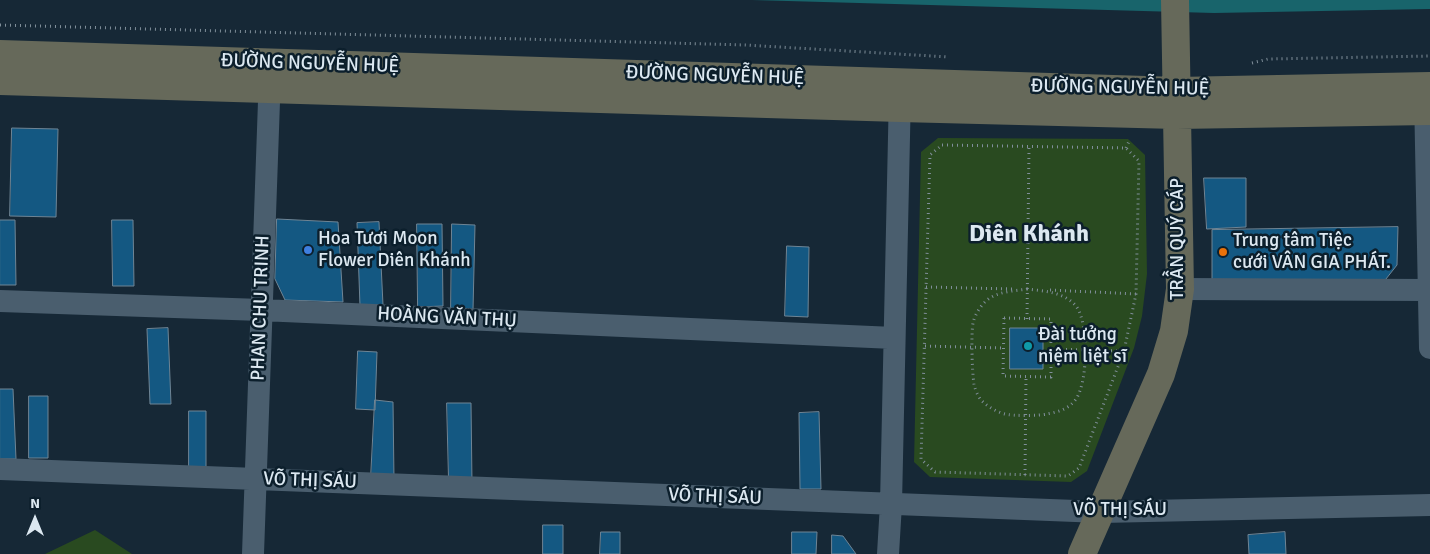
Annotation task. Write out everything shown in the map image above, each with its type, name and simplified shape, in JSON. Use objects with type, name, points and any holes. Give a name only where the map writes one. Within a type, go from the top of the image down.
[{"type":"main road","name":"TRẦN QUÝ CÁP","points":[[1082,554],[1161,374],[1174,331],[1180,289],[1175,0]]},
{"type":"main road","name":"ĐƯỜNG NGUYỄN HUỆ","points":[[0,54],[270,62],[900,95]]},
{"type":"main road","name":"ĐƯỜNG NGUYỄN HUỆ","points":[[0,81],[269,89],[900,95],[1177,103],[1428,99]]},
{"type":"street","name":"PHAN CHU TRINH","points":[[253,554],[270,62]]},
{"type":"street","points":[[888,554],[891,504],[900,95]]},
{"type":"street","points":[[1428,99],[1430,348]]},
{"type":"street","points":[[1180,289],[1429,290]]},
{"type":"street","name":"HOÀNG VĂN THỤ","points":[[0,301],[261,310],[894,338]]},
{"type":"street","name":"VÕ THỊ SÁU","points":[[0,469],[1101,512],[1430,505]]},
{"type":"path","points":[[0,25],[745,45],[953,58]]},
{"type":"path","points":[[942,145],[1126,148],[1139,161],[1136,294],[1124,350],[1079,468],[1068,476],[935,472],[921,459],[926,287],[930,155],[942,145]]},
{"type":"path","points":[[1027,319],[1029,147]]},
{"type":"path","points":[[926,287],[1136,294]]},
{"type":"path","points":[[1027,289],[1049,291],[1063,296],[1076,306],[1084,329],[1085,369],[1082,385],[1076,399],[1063,410],[1045,415],[1006,414],[990,408],[980,399],[974,385],[973,323],[978,310],[990,298],[1008,291],[1027,289]]},
{"type":"path","points":[[1004,318],[1051,319],[1051,377],[1003,376],[1003,348],[1004,318]]},
{"type":"path","points":[[924,346],[1003,348]]},
{"type":"path","points":[[1051,349],[1124,350]]},
{"type":"path","points":[[1025,475],[1026,376]]},
{"type":"shaded area","points":[[752,0],[1430,0],[1430,9],[1214,13]]},
{"type":"shaded area","points":[[938,138],[1128,139],[1145,155],[1147,274],[1142,316],[1134,348],[1087,471],[1071,482],[930,477],[914,462],[921,152]]},
{"type":"shaded area","points":[[95,530],[132,554],[45,554]]},
{"type":"building","points":[[12,128],[58,129],[56,217],[10,216]]},
{"type":"building","points":[[1204,178],[1246,178],[1246,227],[1207,229]]},
{"type":"building","name":"Hoa Tươi Moon Flower Diên Khánh","points":[[277,219],[338,222],[343,302],[285,300],[275,279]]},
{"type":"building","points":[[0,220],[15,220],[16,285],[0,285]]},
{"type":"building","points":[[112,220],[133,220],[134,286],[113,286]]},
{"type":"building","points":[[379,222],[383,305],[360,306],[357,223]]},
{"type":"building","points":[[417,224],[442,224],[443,306],[418,307]]},
{"type":"building","points":[[452,224],[475,225],[473,310],[451,309]]},
{"type":"building","points":[[1398,227],[1397,265],[1382,284],[1212,284],[1212,230]]},
{"type":"building","points":[[787,246],[809,247],[808,317],[785,316]]},
{"type":"building","points":[[168,328],[171,404],[150,404],[147,329]]},
{"type":"building","points":[[1010,328],[1043,328],[1043,369],[1010,369]]},
{"type":"building","points":[[358,351],[377,352],[375,410],[356,409]]},
{"type":"building","points":[[0,389],[13,389],[16,459],[0,459]]},
{"type":"building","points":[[29,396],[48,396],[48,458],[29,458]]},
{"type":"building","points":[[375,400],[393,402],[394,480],[371,477]]},
{"type":"building","points":[[447,403],[471,403],[472,484],[449,482]]},
{"type":"building","points":[[189,411],[206,411],[206,468],[189,468]]},
{"type":"building","points":[[819,412],[821,489],[800,489],[799,413]]},
{"type":"building","points":[[543,525],[563,525],[563,554],[543,554]]},
{"type":"building","points":[[601,532],[620,532],[620,554],[600,554]]},
{"type":"building","points":[[792,532],[817,532],[816,554],[792,554]]},
{"type":"building","points":[[1285,532],[1286,554],[1249,554],[1248,535]]},
{"type":"building","points":[[832,535],[843,536],[856,554],[832,554]]},
{"type":"place","name":"Hoa Tươi Moon Flower Diên Khánh","points":[[308,250]]},
{"type":"place","name":"Trung tâm Tiệc cưới VÂN GIA PHÁT.","points":[[1223,252]]},
{"type":"place","name":"Đài tưởng niệm liệt sĩ","points":[[1028,346]]},
{"type":"district","name":"Diên Khánh","points":[[1029,235]]}]
